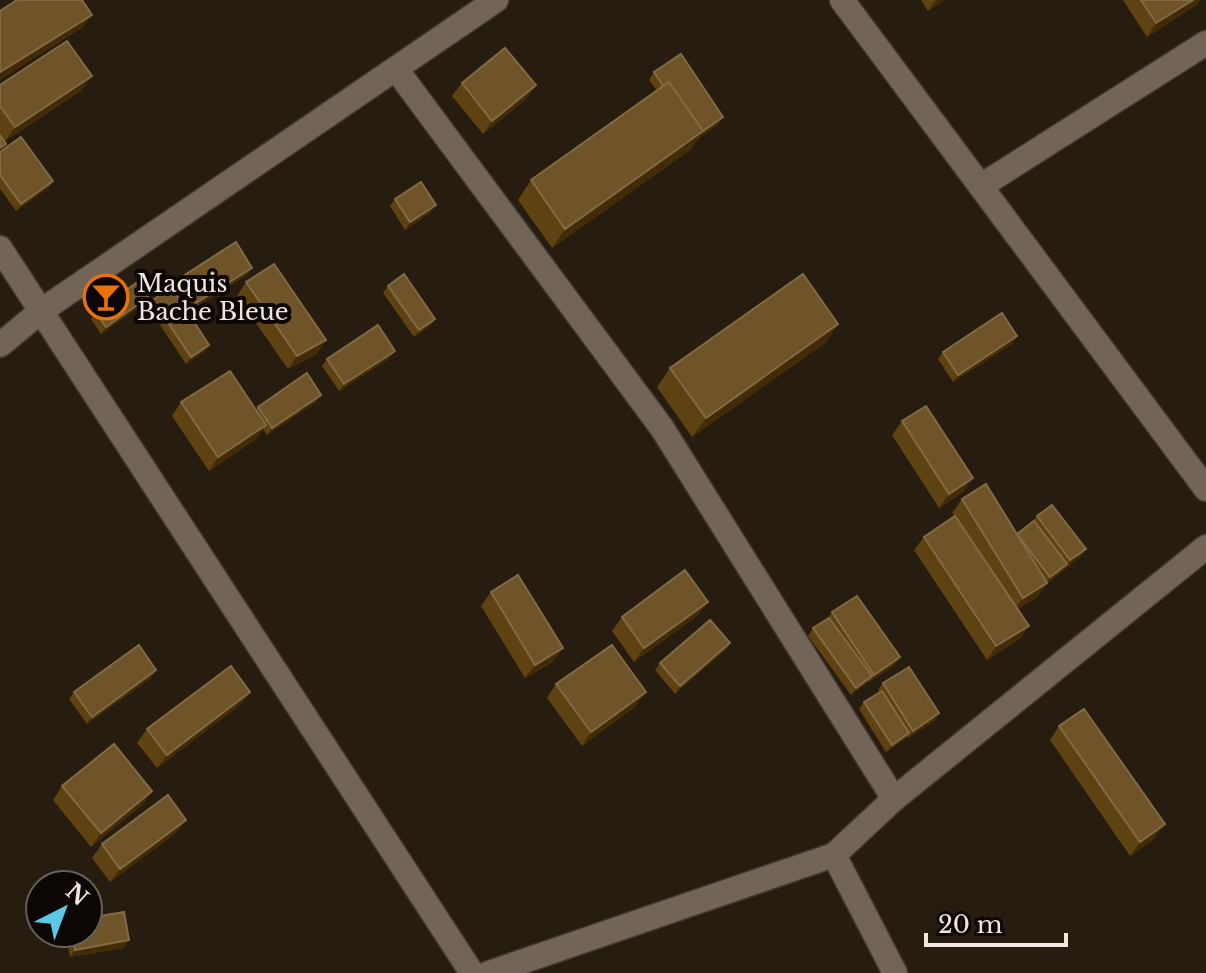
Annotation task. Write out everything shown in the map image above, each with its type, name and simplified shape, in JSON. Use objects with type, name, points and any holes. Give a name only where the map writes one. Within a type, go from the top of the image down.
[{"type":"street","points":[[0,345],[41,311],[496,0]]},
{"type":"street","points":[[842,0],[1206,489]]},
{"type":"street","points":[[981,186],[1206,43]]},
{"type":"street","points":[[396,69],[662,428],[894,799]]},
{"type":"street","points":[[0,248],[472,973]]},
{"type":"street","points":[[489,973],[834,855],[894,799],[1206,547]]},
{"type":"street","points":[[834,855],[895,973]]},
{"type":"building","points":[[17,0],[82,0],[92,15],[0,72],[0,11]]},
{"type":"building","points":[[1141,0],[1193,0],[1156,23]]},
{"type":"building","points":[[67,41],[92,76],[15,127],[0,106],[0,85]]},
{"type":"building","points":[[505,48],[536,85],[492,121],[462,83]]},
{"type":"building","points":[[681,54],[723,117],[703,131],[669,82],[663,86],[654,72]]},
{"type":"building","points":[[669,82],[703,131],[565,229],[531,180]]},
{"type":"building","points":[[21,137],[53,181],[21,204],[0,175],[0,152]]},
{"type":"building","points":[[421,182],[436,205],[410,222],[395,199]]},
{"type":"building","points":[[236,242],[252,268],[196,303],[180,278]]},
{"type":"building","points":[[274,264],[326,340],[297,356],[246,282]]},
{"type":"building","points":[[404,274],[435,319],[419,330],[388,286]]},
{"type":"building","points":[[803,274],[838,324],[706,418],[670,368]]},
{"type":"building","points":[[136,283],[148,297],[106,327],[96,312]]},
{"type":"building","points":[[171,287],[209,345],[191,357],[153,300]]},
{"type":"building","points":[[1002,313],[1017,336],[958,375],[943,352]]},
{"type":"building","points":[[378,325],[395,351],[344,384],[327,359]]},
{"type":"building","points":[[230,371],[266,425],[218,457],[181,402]]},
{"type":"building","points":[[307,373],[321,395],[272,428],[258,407]]},
{"type":"building","points":[[926,406],[973,478],[949,494],[902,421]]},
{"type":"building","points":[[986,484],[1047,583],[1023,598],[962,499]]},
{"type":"building","points":[[1052,505],[1086,549],[1070,560],[1037,516]]},
{"type":"building","points":[[955,516],[1029,626],[996,646],[924,537]]},
{"type":"building","points":[[1034,521],[1067,564],[1050,577],[1017,534]]},
{"type":"building","points":[[685,570],[708,602],[644,648],[622,617]]},
{"type":"building","points":[[518,575],[563,648],[535,665],[491,592]]},
{"type":"building","points":[[857,596],[900,657],[874,675],[832,612]]},
{"type":"building","points":[[829,618],[872,676],[856,688],[813,628]]},
{"type":"building","points":[[710,620],[730,643],[680,686],[660,663]]},
{"type":"building","points":[[139,645],[156,670],[92,717],[74,692]]},
{"type":"building","points":[[612,645],[646,692],[591,732],[556,684]]},
{"type":"building","points":[[231,666],[250,692],[167,755],[147,729]]},
{"type":"building","points":[[909,667],[939,713],[913,731],[883,683]]},
{"type":"building","points":[[882,691],[909,733],[892,745],[864,702]]},
{"type":"building","points":[[1084,709],[1165,824],[1140,842],[1059,726]]},
{"type":"building","points":[[114,744],[152,791],[101,833],[62,786]]},
{"type":"building","points":[[168,795],[186,820],[120,869],[102,844]]},
{"type":"building","points":[[124,912],[129,940],[104,945],[104,915]]},
{"type":"place","name":"Maquis Bache Bleue","points":[[106,297]]}]
